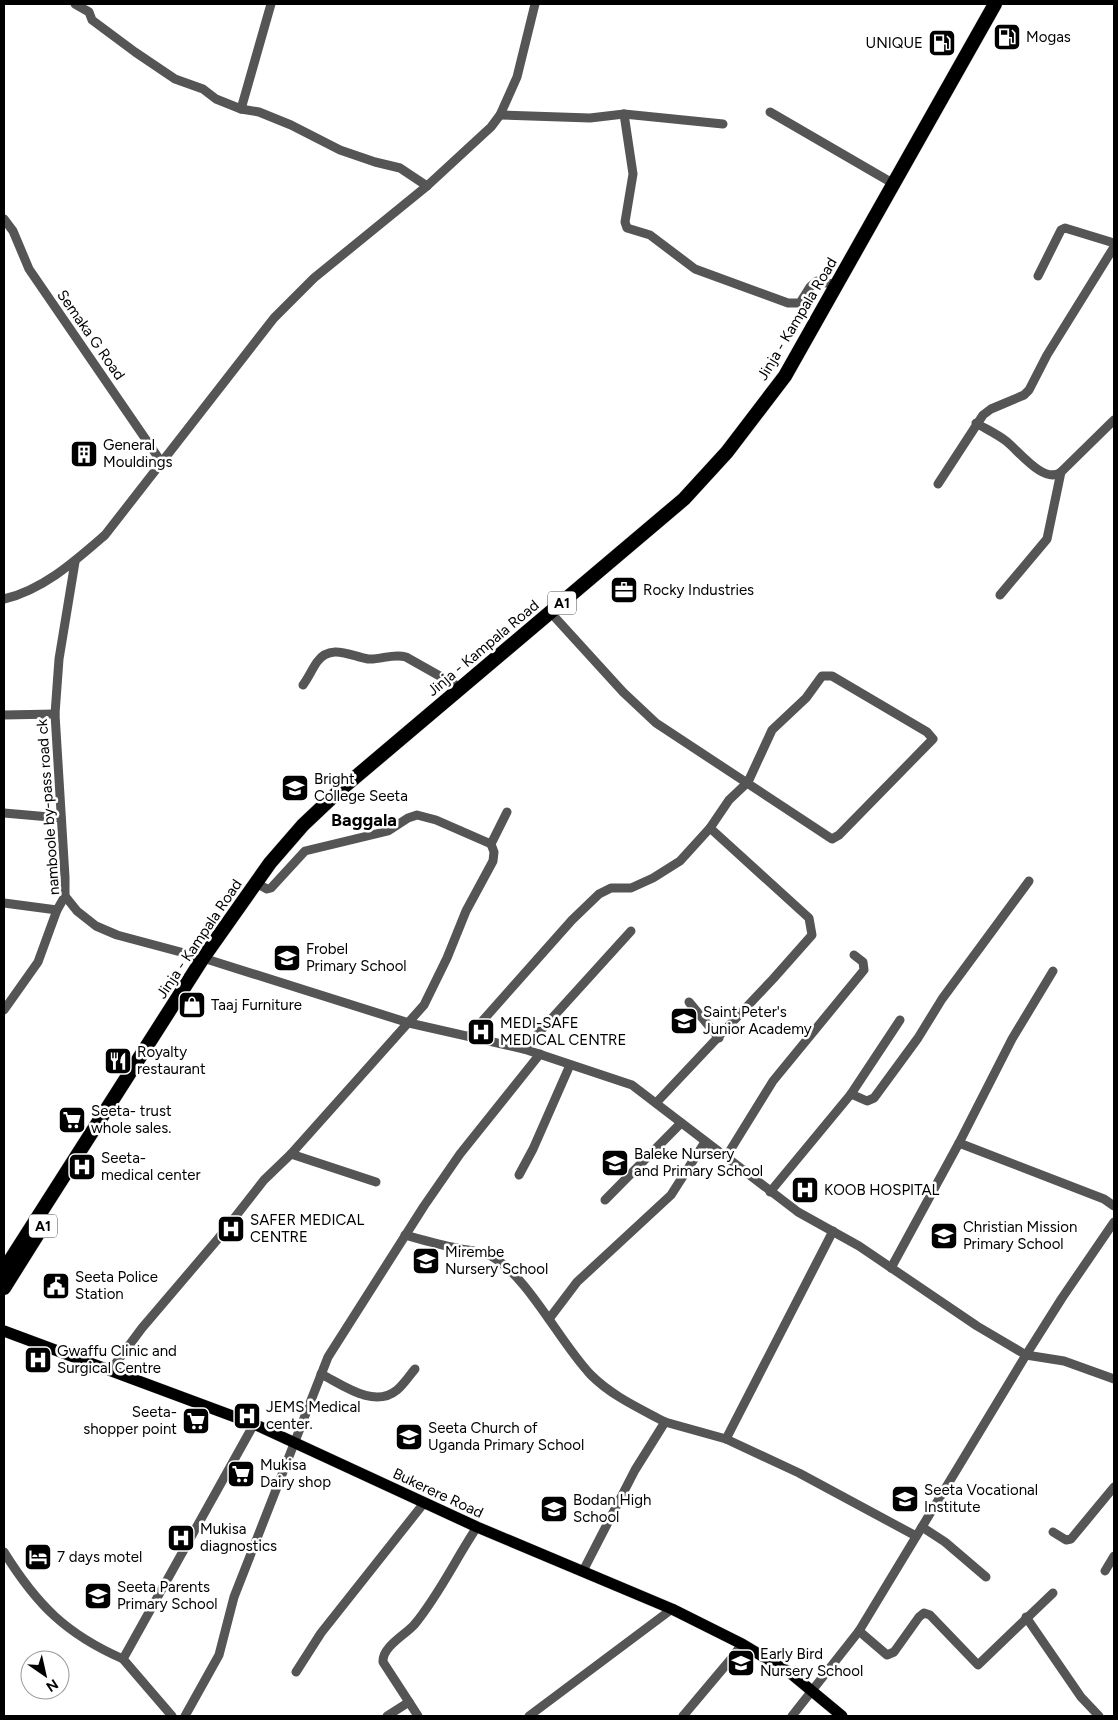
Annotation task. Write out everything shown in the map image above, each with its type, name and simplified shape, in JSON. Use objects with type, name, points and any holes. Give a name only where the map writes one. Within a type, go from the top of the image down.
[{"type":"highway","name":"Jinja - Kampala Road","points":[[4,1281],[74,1159],[203,958],[286,843],[332,798],[684,499],[727,452],[785,376],[995,4]]},
{"type":"main road","name":"Bukerere Road","points":[[4,1331],[254,1424],[477,1527],[672,1609],[742,1644],[789,1672],[842,1716]]},
{"type":"street","points":[[75,4],[89,12],[92,20],[176,79],[203,89],[216,99],[241,109],[259,112],[291,125],[340,150],[400,168],[427,186]]},
{"type":"street","points":[[241,109],[271,4]]},
{"type":"street","points":[[4,599],[38,586],[75,562],[115,525],[274,318],[314,278],[427,186],[475,144],[500,115],[517,77],[535,4]]},
{"type":"street","points":[[770,112],[894,184]]},
{"type":"street","points":[[500,115],[590,118],[624,114],[723,124]]},
{"type":"street","points":[[624,114],[633,174],[625,222],[627,228],[650,236],[695,270],[788,303],[800,303],[813,283],[817,281],[837,285]]},
{"type":"street","name":"Semaka G Road","points":[[4,219],[13,231],[30,269],[162,463]]},
{"type":"street","points":[[938,484],[976,423],[991,409],[1024,395],[1029,390],[1046,355],[1114,245],[1065,228],[1061,230],[1038,276]]},
{"type":"street","points":[[976,423],[1006,441],[1046,474],[1053,476],[1061,472],[1114,420]]},
{"type":"street","points":[[1000,595],[1047,539],[1061,472]]},
{"type":"street","name":"namboole by-pass road ck","points":[[75,562],[55,686],[55,714],[65,896],[77,911],[96,926],[117,935],[203,958],[409,1023],[524,1049],[632,1085],[798,1212],[833,1231],[929,1295],[1026,1356]]},
{"type":"street","points":[[470,1036],[572,920],[599,894],[611,888],[631,888],[671,868],[710,828],[729,800],[748,782],[772,730],[806,698],[818,680],[828,674],[932,735],[933,739],[839,835],[832,839],[815,830],[748,782],[656,723],[623,692],[551,613]]},
{"type":"street","points":[[303,685],[323,655],[330,652],[340,652],[368,659],[399,655],[406,657],[461,688]]},
{"type":"street","points":[[4,715],[55,714]]},
{"type":"street","points":[[491,844],[507,812]]},
{"type":"street","points":[[4,813],[61,818]]},
{"type":"street","points":[[110,1371],[142,1328],[217,1240],[264,1180],[291,1154],[424,1006],[447,958],[466,911],[493,862],[494,852],[491,844],[436,820],[417,815],[408,818],[388,831],[306,851],[300,854],[274,886],[266,889],[256,884]]},
{"type":"street","points":[[656,1104],[774,980],[812,935],[808,918],[710,828]]},
{"type":"street","points":[[850,1094],[868,1101],[874,1098],[918,1038],[942,999],[1028,881]]},
{"type":"street","points":[[4,1010],[38,962],[57,910],[65,896]]},
{"type":"street","points":[[4,903],[57,910]]},
{"type":"street","points":[[524,1049],[631,931]]},
{"type":"street","points":[[726,1158],[773,1081],[864,970],[863,962],[854,955]]},
{"type":"street","points":[[891,1268],[959,1143],[1012,1039],[1053,971]]},
{"type":"street","points":[[689,1002],[718,1038]]},
{"type":"street","points":[[770,1192],[850,1094],[900,1020]]},
{"type":"street","points":[[184,1716],[219,1655],[234,1597],[328,1357],[460,1154],[540,1054]]},
{"type":"street","points":[[519,1175],[570,1065]]},
{"type":"street","points":[[606,1200],[681,1123]]},
{"type":"street","points":[[549,1319],[577,1282],[671,1195],[705,1142]]},
{"type":"street","points":[[959,1143],[1104,1199],[1114,1206]]},
{"type":"street","points":[[291,1154],[376,1182]]},
{"type":"street","points":[[792,1716],[860,1631],[1062,1298],[1114,1222]]},
{"type":"street","points":[[726,1440],[833,1231]]},
{"type":"street","points":[[406,1235],[490,1255],[500,1262],[524,1287],[574,1354],[606,1390],[665,1422],[726,1440],[798,1473],[916,1536]]},
{"type":"street","points":[[1026,1356],[1064,1361],[1114,1379]]},
{"type":"street","points":[[321,1374],[368,1397],[380,1399],[398,1390],[415,1369]]},
{"type":"street","points":[[583,1571],[635,1470],[665,1422]]},
{"type":"street","points":[[123,1659],[254,1424]]},
{"type":"street","points":[[1053,1532],[1066,1540],[1070,1539],[1114,1487]]},
{"type":"street","points":[[296,1672],[321,1633],[424,1503]]},
{"type":"street","points":[[418,1716],[384,1662],[385,1653],[413,1626],[429,1606],[477,1527]]},
{"type":"street","points":[[922,1527],[945,1542],[986,1577]]},
{"type":"street","points":[[4,1552],[31,1591],[51,1615],[75,1634],[123,1659],[172,1716]]},
{"type":"street","points":[[1105,1571],[1114,1556]]},
{"type":"street","points":[[860,1631],[887,1655],[894,1652],[919,1617],[924,1613],[930,1615],[978,1665],[1053,1593]]},
{"type":"street","points":[[528,1716],[672,1609]]},
{"type":"street","points":[[1026,1617],[1081,1697],[1099,1716]]},
{"type":"street","points":[[683,1716],[742,1644]]},
{"type":"street","points":[[387,1716],[409,1702]]},
{"type":"place","name":"Mogas","points":[[1007,37]]},
{"type":"place","name":"UNIQUE","points":[[942,43]]},
{"type":"place","name":"General Mouldings","points":[[84,454]]},
{"type":"place","name":"Rocky Industries","points":[[624,590]]},
{"type":"place","name":"Bright College Seeta","points":[[295,788]]},
{"type":"place","name":"Frobel Primary School","points":[[287,958]]},
{"type":"place","name":"Taaj Furniture","points":[[192,1005]]},
{"type":"place","name":"Saint Peter's Junior Academy","points":[[684,1021]]},
{"type":"place","name":"MEDI-SAFE MEDICAL CENTRE","points":[[481,1032]]},
{"type":"place","name":"Royalty restaurant","points":[[118,1061]]},
{"type":"place","name":"Seeta- trust whole sales.","points":[[72,1120]]},
{"type":"place","name":"Baleke Nursery and Primary School","points":[[615,1163]]},
{"type":"place","name":"Seeta- medical center","points":[[82,1167]]},
{"type":"place","name":"KOOB HOSPITAL","points":[[805,1190]]},
{"type":"place","name":"SAFER MEDICAL CENTRE","points":[[231,1229]]},
{"type":"place","name":"Christian Mission Primary School","points":[[944,1236]]},
{"type":"place","name":"Mirembe Nursery School","points":[[426,1261]]},
{"type":"place","name":"Seeta Police Station","points":[[56,1286]]},
{"type":"place","name":"Gwaffu Clinic and Surgical Centre","points":[[38,1360]]},
{"type":"place","name":"JEMS Medical center.","points":[[247,1416]]},
{"type":"place","name":"Seeta- shopper point","points":[[196,1421]]},
{"type":"place","name":"Seeta Church of Uganda Primary School","points":[[409,1437]]},
{"type":"place","name":"Mukisa Dairy shop","points":[[241,1474]]},
{"type":"place","name":"Seeta Vocational Institute","points":[[905,1499]]},
{"type":"place","name":"Bodan High School","points":[[554,1509]]},
{"type":"place","name":"Mukisa diagnostics","points":[[181,1538]]},
{"type":"place","name":"7 days motel","points":[[38,1557]]},
{"type":"place","name":"Seeta Parents Primary School","points":[[98,1596]]},
{"type":"place","name":"Early Bird Nursery School","points":[[741,1663]]},
{"type":"district","name":"Baggala","points":[[364,820]]}]
